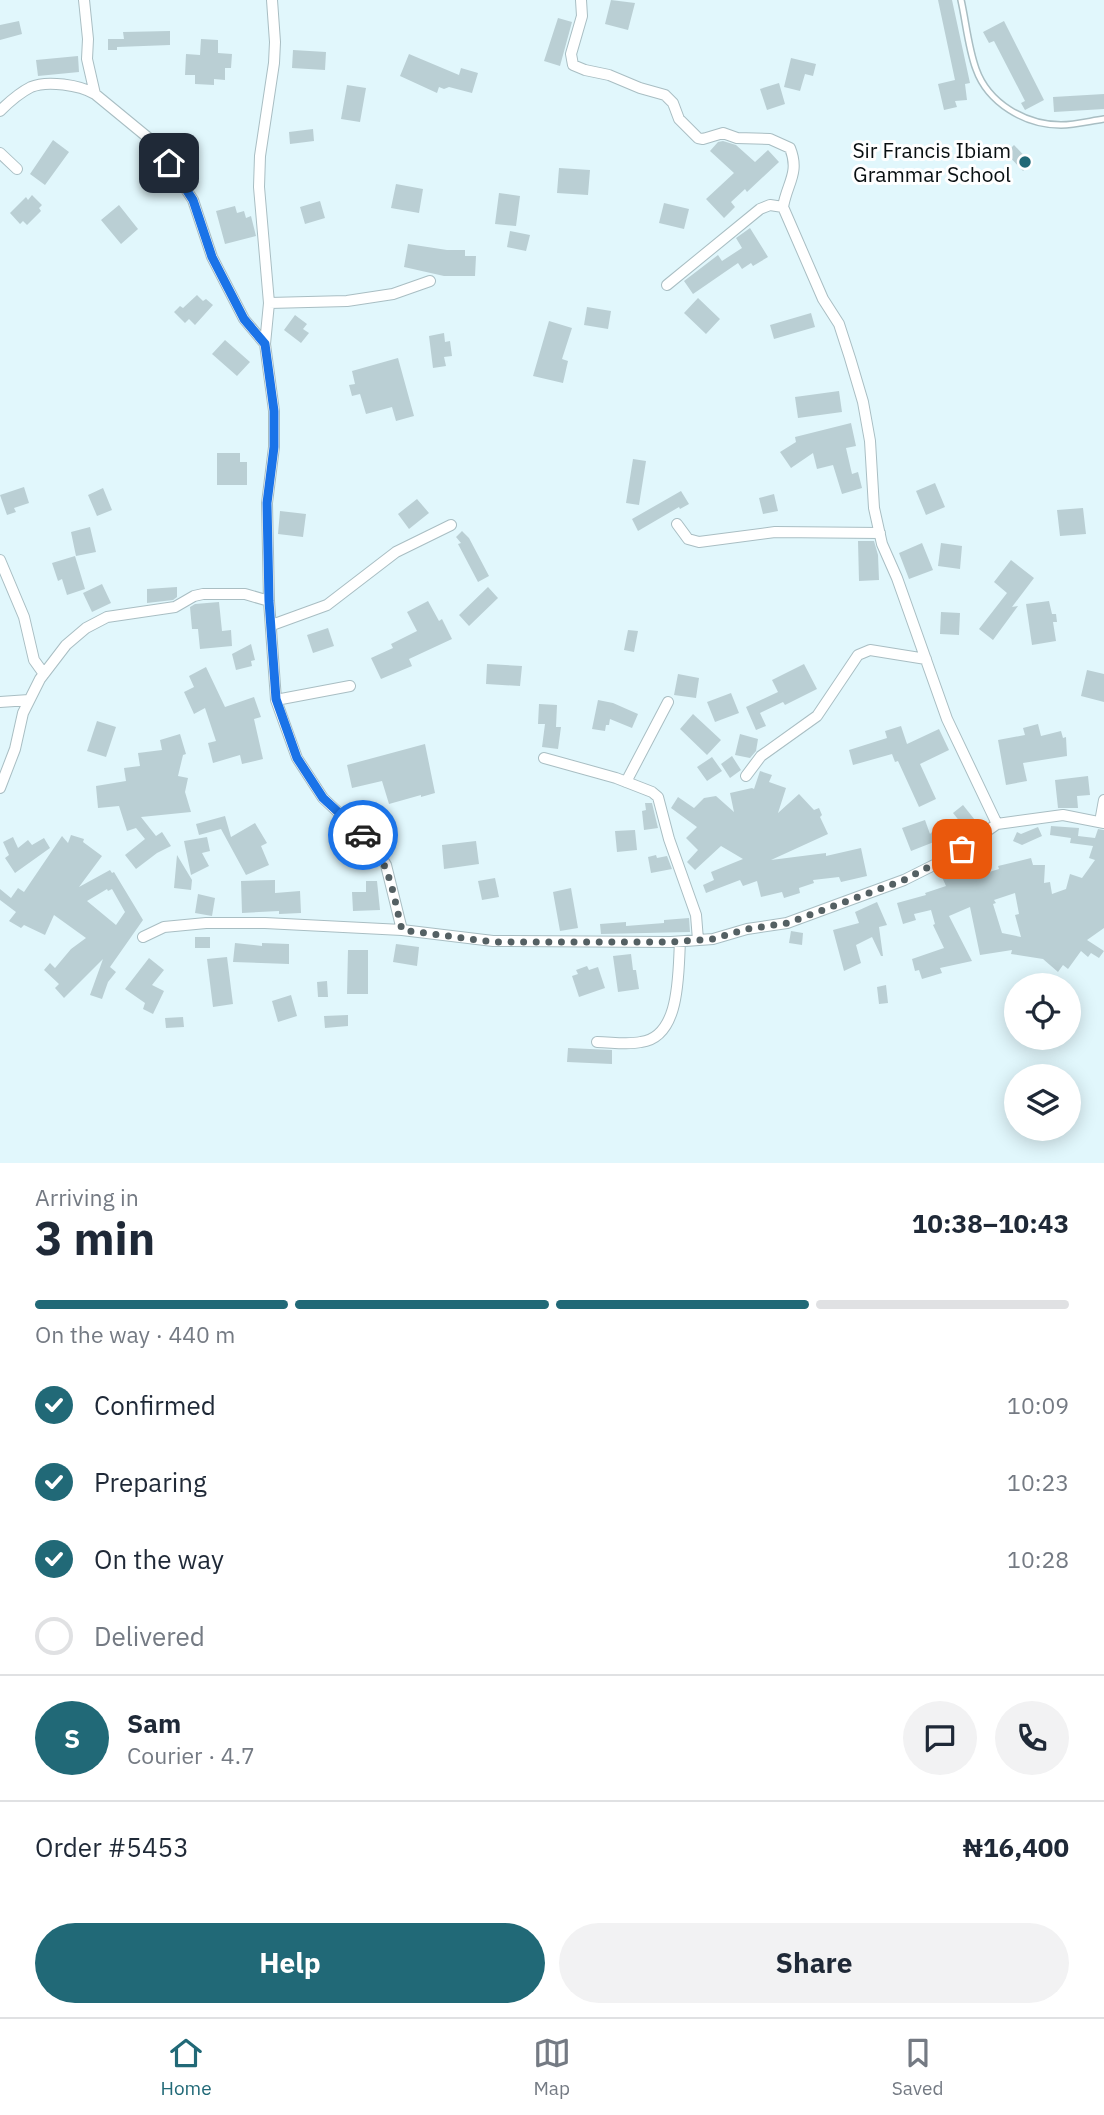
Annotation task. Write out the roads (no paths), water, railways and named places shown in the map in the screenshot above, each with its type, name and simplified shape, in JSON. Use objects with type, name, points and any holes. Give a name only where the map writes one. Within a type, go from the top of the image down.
[{"type":"street","points":[[84,0],[87,60],[95,94]]},
{"type":"street","points":[[272,0],[274,63],[260,156],[259,187],[269,303],[265,344],[274,411],[274,447],[267,503],[269,601],[276,699],[303,768],[323,798],[375,846],[386,865],[402,930]]},
{"type":"street","points":[[580,0],[582,16],[571,54],[573,65],[665,95],[673,103],[679,119],[698,138],[723,133],[737,138],[770,139],[790,148],[796,162],[783,207],[823,299],[839,324],[850,358],[863,402],[870,441],[874,508],[880,533],[947,719],[997,824]]},
{"type":"street","points":[[0,111],[32,87],[63,85],[86,89],[157,145],[193,200],[212,257],[244,319],[265,344]]},
{"type":"street","points":[[0,153],[17,169]]},
{"type":"street","points":[[667,285],[753,213],[771,205],[783,207]]},
{"type":"street","points":[[269,303],[347,302],[393,294],[430,281]]},
{"type":"street","points":[[677,524],[688,539],[699,542],[775,532],[880,533]]},
{"type":"street","points":[[272,625],[327,605],[396,552],[452,525]]},
{"type":"street","points":[[0,560],[24,617],[34,660],[44,674]]},
{"type":"street","points":[[0,788],[29,700],[66,645],[86,628],[107,617],[175,607],[194,596],[204,594],[244,594],[269,601]]},
{"type":"street","points":[[746,776],[761,756],[817,716],[858,655],[870,650],[888,651],[926,659]]},
{"type":"street","points":[[276,699],[350,686]]},
{"type":"street","points":[[0,702],[29,700]]},
{"type":"street","points":[[626,782],[668,702]]},
{"type":"street","points":[[544,758],[626,782],[659,797],[669,839],[696,915],[698,940]]},
{"type":"street","points":[[143,937],[164,927],[206,923],[265,923],[402,930],[493,942],[680,942],[713,939],[747,929],[788,923],[904,880],[950,857],[997,824],[1048,815],[1063,815],[1102,823],[1104,800]]},
{"type":"street","points":[[597,1042],[641,1043],[653,1039],[665,1027],[676,1002],[680,942]]},
{"type":"lane","points":[[961,0],[975,68],[982,82],[998,101],[1013,113],[1038,122],[1060,125],[1104,119]]},
{"type":"place","name":"Sir Francis Ibiam Grammar School","points":[[1025,162]]}]
